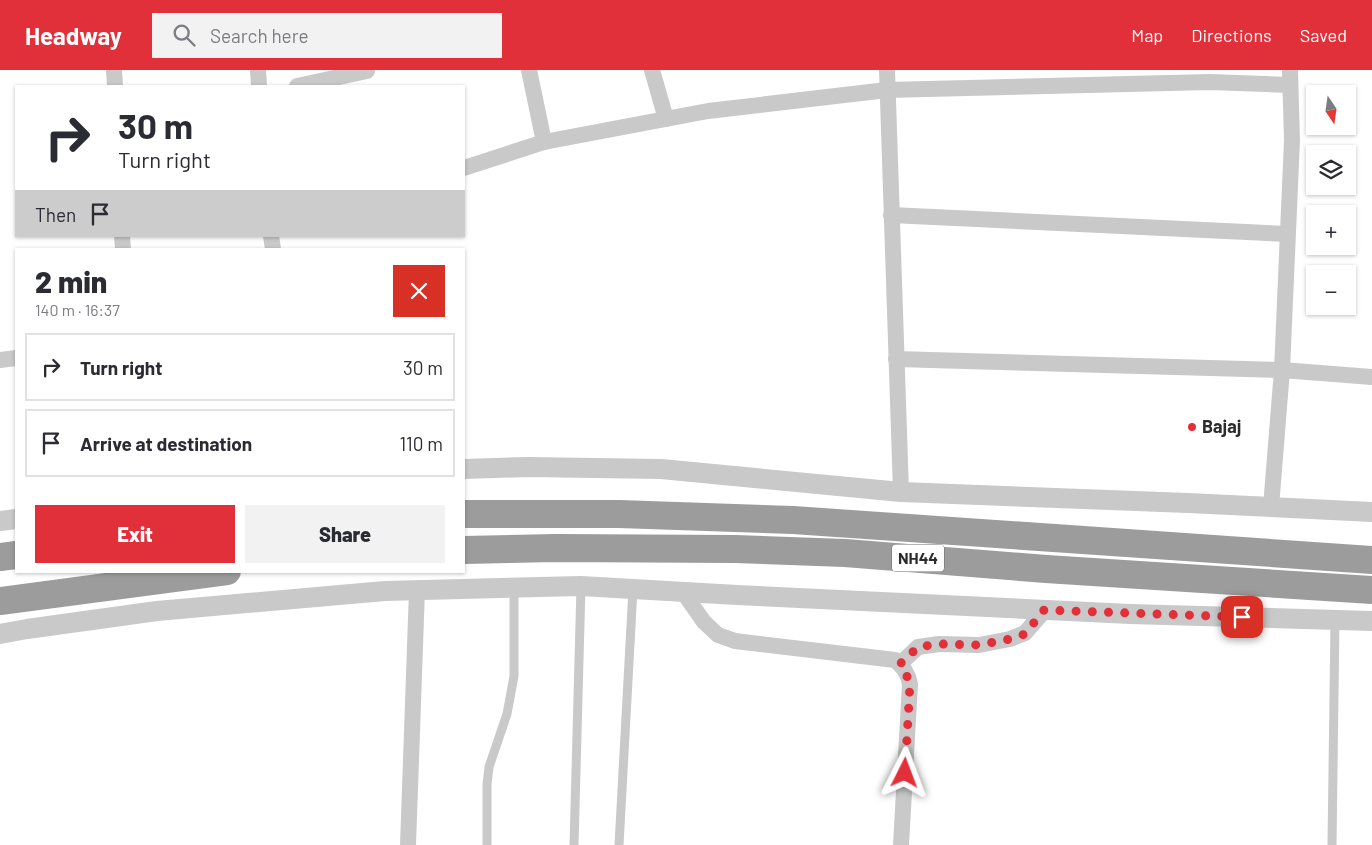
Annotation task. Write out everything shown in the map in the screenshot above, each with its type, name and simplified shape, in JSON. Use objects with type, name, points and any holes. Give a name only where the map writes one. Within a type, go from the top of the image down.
[{"type":"highway","name":"NH44","points":[[465,514],[619,514],[793,520],[1372,560]]},
{"type":"highway","name":"NH44","points":[[465,550],[665,548],[845,553],[1046,569],[1372,590]]},
{"type":"highway","points":[[0,557],[15,555]]},
{"type":"highway","points":[[0,601],[211,573]]},
{"type":"street","points":[[114,70],[115,85]]},
{"type":"street","points":[[258,70],[259,85]]},
{"type":"street","points":[[529,70],[544,142]]},
{"type":"street","points":[[652,70],[666,119]]},
{"type":"street","points":[[887,70],[901,492]]},
{"type":"street","points":[[302,85],[368,71]]},
{"type":"street","points":[[465,168],[544,142],[708,111],[887,90],[1210,82],[1290,77],[1292,140],[1282,370],[1271,507]]},
{"type":"street","points":[[891,215],[1287,234]]},
{"type":"street","points":[[0,360],[15,358]]},
{"type":"street","points":[[896,359],[1282,370],[1372,377]]},
{"type":"street","points":[[465,469],[528,467],[661,469],[901,492],[1372,512]]},
{"type":"street","points":[[0,521],[15,519]]},
{"type":"street","points":[[0,634],[157,610],[385,591],[581,586],[1130,614],[1372,621]]},
{"type":"street","points":[[408,845],[417,590]]},
{"type":"street","points":[[683,592],[704,622],[718,635],[734,641],[895,660],[900,664],[910,684],[901,845]]},
{"type":"street","points":[[900,664],[918,647],[939,644],[979,645],[1025,634],[1044,610]]},
{"type":"lane","points":[[574,845],[581,586]]},
{"type":"lane","points":[[487,845],[487,784],[489,767],[507,714],[514,676],[514,588]]},
{"type":"lane","points":[[619,845],[633,589]]},
{"type":"lane","points":[[1332,845],[1336,620]]},
{"type":"place","name":"Bajaj","points":[[1192,427]]},
{"type":"route","points":[[905,773],[910,684],[900,664],[918,647],[939,644],[979,645],[1010,639],[1025,634],[1044,610],[1242,617]]}]
